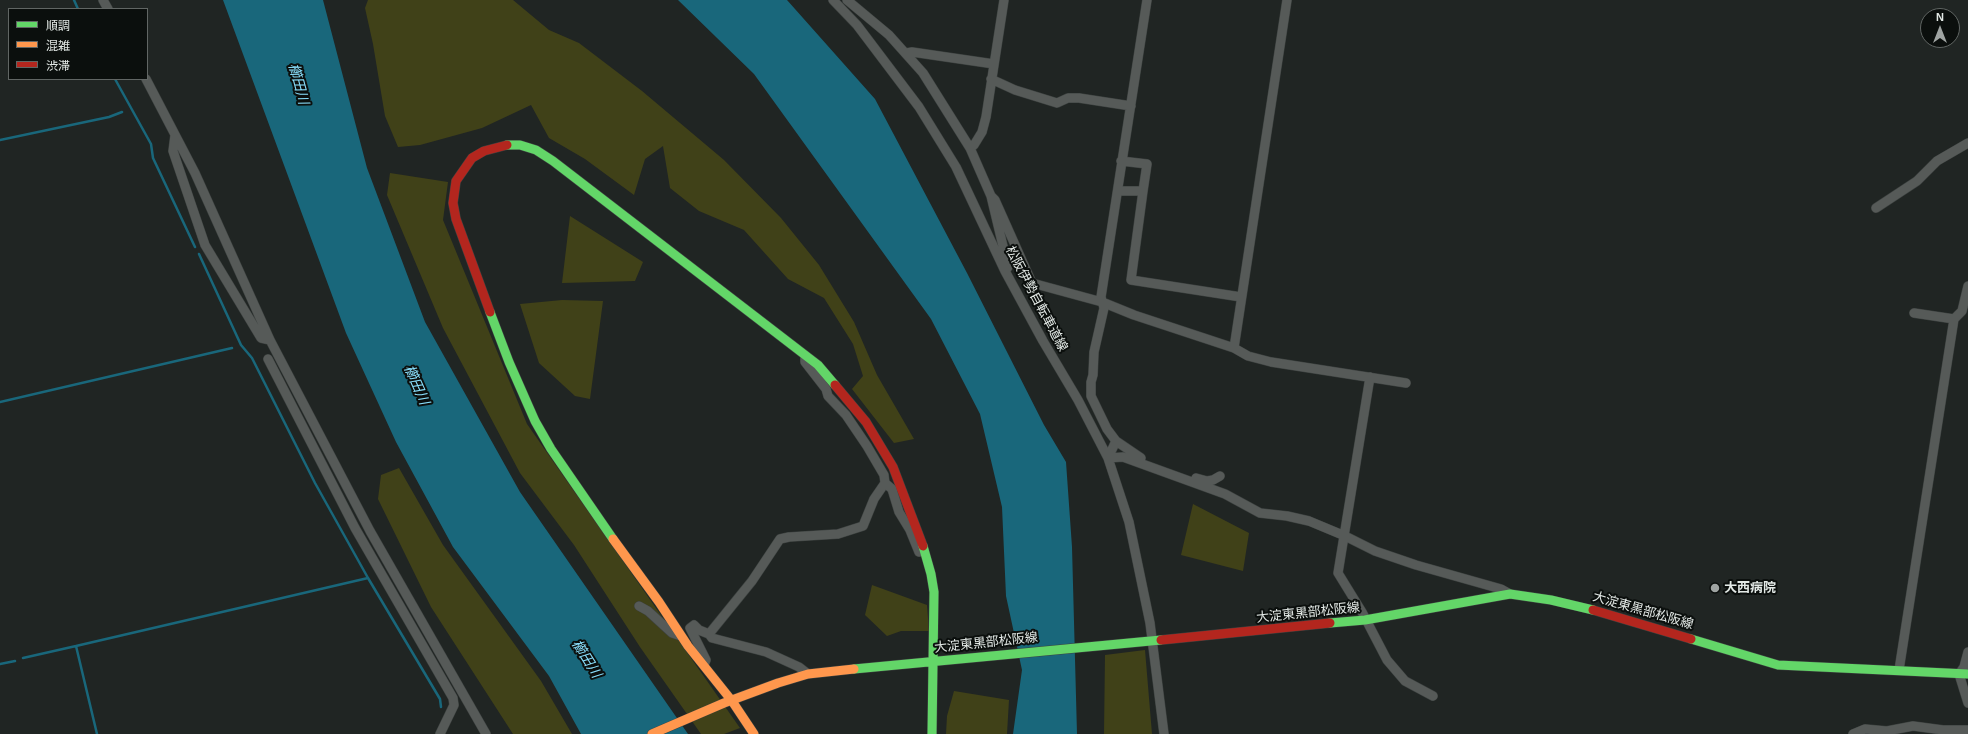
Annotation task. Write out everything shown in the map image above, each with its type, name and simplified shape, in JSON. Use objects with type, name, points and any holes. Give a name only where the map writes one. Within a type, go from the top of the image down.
[{"type":"street","name":"松阪伊勢自転車道線","points":[[833,0],[857,25],[919,107],[966,186],[1005,272],[1042,341],[1078,400],[1108,458],[1129,522],[1164,734]]},
{"type":"street","points":[[847,0],[889,35],[923,73],[970,148],[991,196],[1008,266],[1005,272]]},
{"type":"street","points":[[970,148],[974,145],[982,132],[1004,0]]},
{"type":"street","points":[[1147,0],[1101,297],[1104,308],[1094,352],[1091,396],[1107,429],[1116,441],[1136,457],[1185,474],[1186,479]]},
{"type":"street","points":[[1234,348],[1287,0]]},
{"type":"street","points":[[906,53],[912,52],[994,64]]},
{"type":"street","points":[[991,79],[1016,90],[1057,103],[1068,98],[1079,98],[1131,106]]},
{"type":"street","points":[[146,80],[195,173],[270,340],[370,531],[486,734]]},
{"type":"street","points":[[174,135],[173,150],[205,245],[261,338],[270,340]]},
{"type":"street","points":[[1876,208],[1917,181],[1937,161],[1968,143]]},
{"type":"street","points":[[754,734],[728,702],[704,665],[551,450],[535,421],[509,362],[456,219],[453,203],[456,181],[468,163],[484,151],[509,144],[536,150],[553,161],[818,365],[866,422],[893,467],[920,537],[934,592],[936,661],[932,734]]},
{"type":"street","points":[[1121,161],[1147,164],[1131,280],[1241,297]]},
{"type":"street","points":[[1118,191],[1143,191]]},
{"type":"street","points":[[991,196],[996,200],[1032,283],[1102,302],[1141,317],[1234,348],[1248,356],[1271,362],[1406,383]]},
{"type":"street","points":[[1899,670],[1954,319],[1962,310],[1968,286]]},
{"type":"street","points":[[1914,313],[1954,319]]},
{"type":"street","points":[[804,354],[805,362],[826,389],[828,396],[846,415],[867,446],[884,475],[885,483],[892,489],[899,512],[910,530],[920,553],[928,564]]},
{"type":"street","points":[[268,359],[355,528],[453,698],[454,705],[440,734]]},
{"type":"street","points":[[1370,377],[1338,573],[1387,660],[1405,681],[1433,696]]},
{"type":"street","points":[[1116,441],[1108,458],[1122,457],[1225,494],[1260,513],[1287,516],[1309,521],[1374,550],[1416,565],[1493,586],[1510,594]]},
{"type":"street","points":[[1186,479],[1193,477],[1207,481],[1213,480],[1220,476]]},
{"type":"street","points":[[709,634],[752,581],[780,539],[789,537],[838,534],[862,526],[874,498],[885,483]]},
{"type":"street","name":"大淀東黒部松阪線","points":[[652,734],[728,702],[808,674],[1365,620],[1434,609],[1510,594],[1551,600],[1597,611],[1778,665],[1964,674]]},
{"type":"street","points":[[639,606],[648,611],[672,633],[682,636]]},
{"type":"street","points":[[704,665],[706,660],[690,628],[694,625],[699,630],[709,634],[712,638],[766,652],[799,667],[808,674]]},
{"type":"street","points":[[1968,652],[1964,666],[1968,703]]},
{"type":"street","points":[[1964,674],[1968,669]]},
{"type":"street","points":[[1853,734],[1865,730],[1887,731],[1913,726],[1943,730],[1968,730]]},
{"type":"shaded area","points":[[368,0],[513,0],[549,30],[579,43],[642,91],[724,160],[781,218],[819,265],[854,322],[877,375],[914,439],[894,443],[852,389],[863,376],[853,344],[824,298],[788,279],[744,230],[699,211],[670,188],[663,146],[645,159],[634,195],[585,159],[549,138],[531,105],[482,128],[420,145],[398,147],[385,116],[373,44],[365,8]]},
{"type":"shaded area","points":[[390,173],[448,182],[443,220],[527,424],[740,728],[724,734],[701,734],[640,647],[574,545],[520,473],[443,328],[387,195]]},
{"type":"shaded area","points":[[570,216],[643,262],[635,281],[562,283]]},
{"type":"shaded area","points":[[562,300],[603,301],[590,399],[575,396],[539,363],[520,304]]},
{"type":"shaded area","points":[[399,468],[443,545],[541,681],[572,734],[513,734],[431,607],[378,499],[381,475]]},
{"type":"shaded area","points":[[1193,504],[1249,533],[1243,571],[1181,555]]},
{"type":"shaded area","points":[[872,585],[927,605],[929,631],[901,631],[887,636],[865,615]]},
{"type":"shaded area","points":[[1145,650],[1152,734],[1104,734],[1105,655]]},
{"type":"shaded area","points":[[954,691],[1009,700],[1007,734],[946,734],[947,716]]},
{"type":"water","name":"櫛田川","points":[[223,0],[323,0],[367,168],[425,322],[520,492],[688,734],[581,734],[549,676],[453,547],[396,442],[346,333]]},
{"type":"water","points":[[678,0],[787,0],[875,99],[967,273],[1044,425],[1066,462],[1072,547],[1077,734],[1013,734],[1022,670],[1006,596],[1002,507],[980,414],[931,319],[754,74]]},
{"type":"waterway","points":[[74,0],[78,8]]},
{"type":"waterway","points":[[116,80],[151,144],[153,158],[195,247]]},
{"type":"waterway","points":[[0,140],[109,117],[122,112]]},
{"type":"waterway","points":[[199,254],[241,345],[252,358],[315,483],[368,578],[440,699],[441,707]]},
{"type":"waterway","points":[[0,402],[232,348]]},
{"type":"waterway","points":[[97,734],[76,646],[368,578]]},
{"type":"waterway","points":[[23,658],[76,646]]},
{"type":"waterway","points":[[0,664],[15,661]]},
{"type":"traffic: fast","points":[[507,145],[520,145],[536,150],[553,161],[818,365],[835,385]]},
{"type":"traffic: fast","points":[[490,312],[509,362],[535,421],[551,449],[613,539]]},
{"type":"traffic: fast","points":[[923,546],[931,574],[934,592],[932,734]]},
{"type":"traffic: fast","points":[[1330,623],[1365,620],[1510,594],[1551,600],[1593,610]]},
{"type":"traffic: fast","points":[[1691,639],[1778,665],[1968,674]]},
{"type":"traffic: fast","points":[[854,669],[1161,640]]},
{"type":"traffic: slow","points":[[613,539],[659,602],[688,646],[732,701],[754,734]]},
{"type":"traffic: slow","points":[[652,734],[724,703],[778,683],[808,674],[854,669]]},
{"type":"traffic: jam","points":[[490,312],[456,219],[453,203],[456,181],[472,158],[484,151],[507,145]]},
{"type":"traffic: jam","points":[[835,385],[866,422],[893,467],[923,546]]},
{"type":"traffic: jam","points":[[1593,610],[1691,639]]},
{"type":"traffic: jam","points":[[1161,640],[1330,623]]},
{"type":"place","name":"大西病院","points":[[1715,588]]}]
